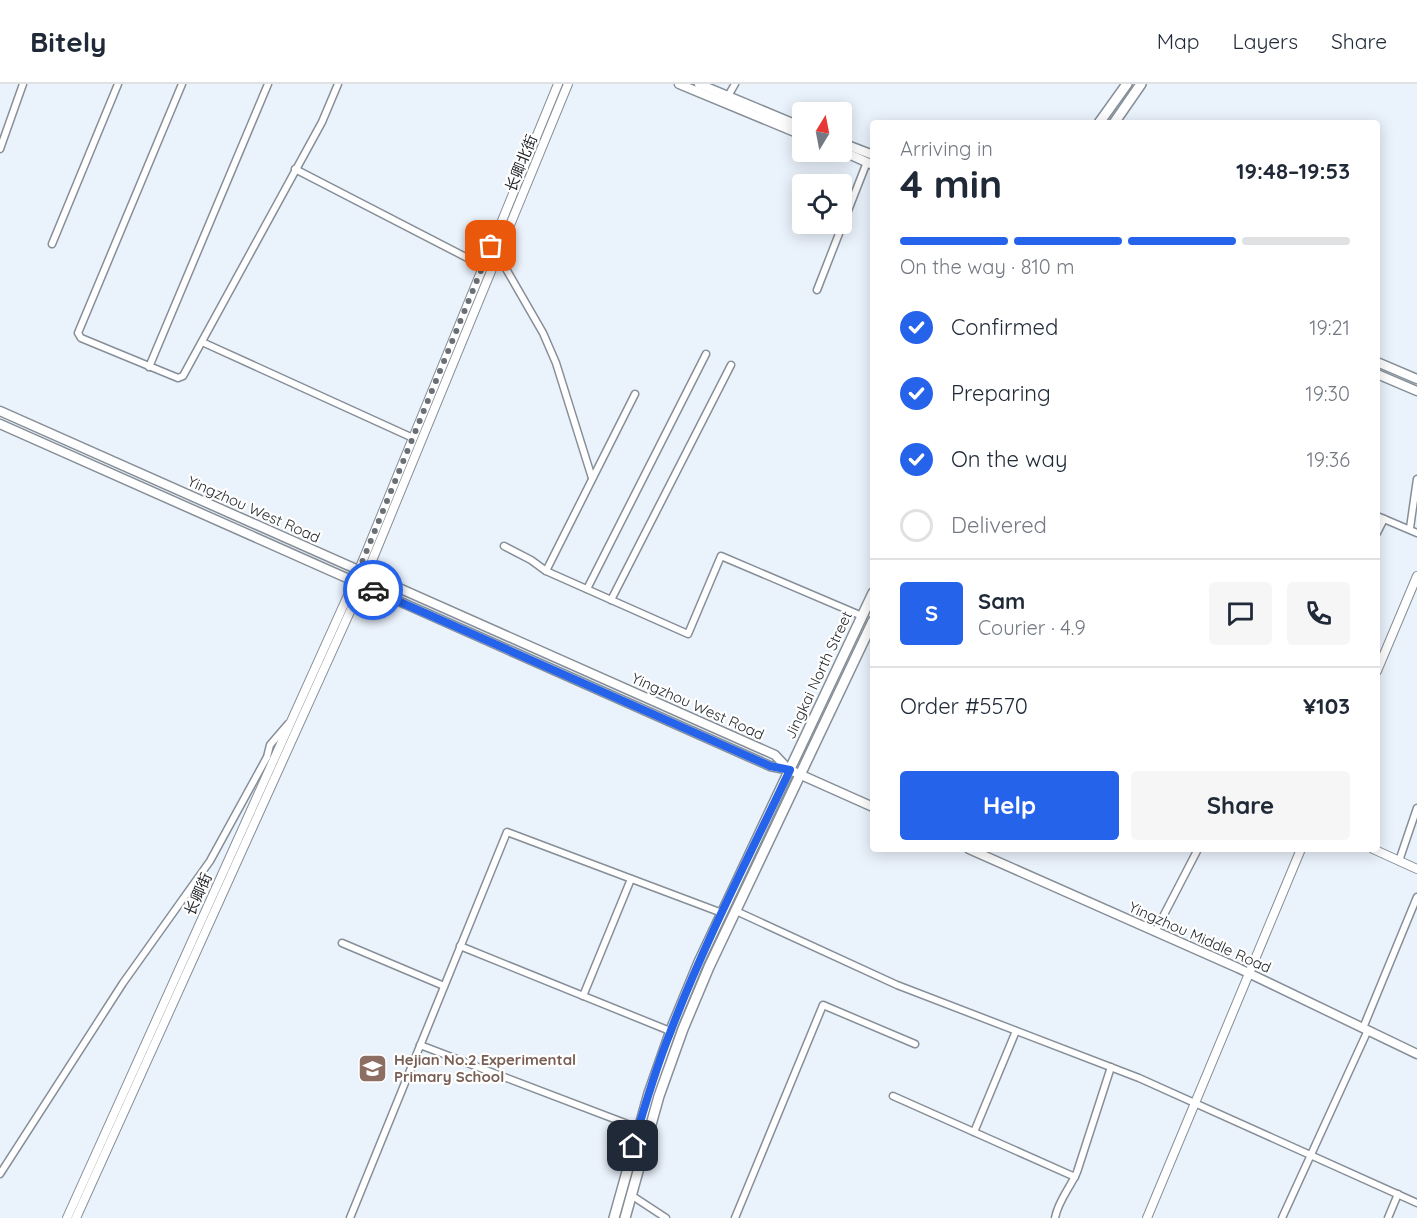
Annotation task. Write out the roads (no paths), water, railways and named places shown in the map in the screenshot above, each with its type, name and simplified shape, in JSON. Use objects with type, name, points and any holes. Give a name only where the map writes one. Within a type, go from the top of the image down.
[{"type":"main road","points":[[679,84],[792,131]]},
{"type":"main road","points":[[699,84],[792,123]]},
{"type":"main road","points":[[1101,120],[1127,84]]},
{"type":"main road","points":[[1116,120],[1142,84]]},
{"type":"main road","points":[[852,149],[870,160]]},
{"type":"main road","points":[[852,155],[870,161]]},
{"type":"main road","points":[[1380,363],[1417,379]]},
{"type":"main road","points":[[1380,375],[1417,391]]},
{"type":"main road","name":"Yingzhou West Road","points":[[0,411],[775,755],[790,770]]},
{"type":"main road","name":"Yingzhou West Road","points":[[0,424],[770,766],[790,770]]},
{"type":"main road","name":"Jingkai North Street","points":[[614,1218],[638,1128],[670,1031],[722,914],[870,599]]},
{"type":"main road","name":"Jingkai North Street","points":[[625,1218],[671,1059],[709,967],[870,627]]},
{"type":"main road","points":[[790,770],[870,806]]},
{"type":"main road","name":"Yingzhou Middle Road","points":[[976,852],[1248,973],[1417,1054]]},
{"type":"street","points":[[0,149],[23,84]]},
{"type":"street","points":[[52,244],[118,84]]},
{"type":"street","points":[[182,84],[78,333],[81,338],[178,378],[183,376],[322,122],[338,84]]},
{"type":"street","points":[[149,367],[268,84]]},
{"type":"street","name":"长卿北街","points":[[363,572],[413,438],[558,84]]},
{"type":"street","name":"长卿北街","points":[[358,583],[498,255],[568,84]]},
{"type":"street","points":[[728,96],[735,84]]},
{"type":"street","points":[[817,290],[870,163]]},
{"type":"street","points":[[295,169],[483,266]]},
{"type":"street","points":[[498,255],[543,333],[592,478]]},
{"type":"street","points":[[202,342],[413,438]]},
{"type":"street","points":[[587,589],[706,354]]},
{"type":"street","points":[[612,600],[731,365]]},
{"type":"street","points":[[546,571],[635,394]]},
{"type":"street","points":[[1410,528],[1417,479]]},
{"type":"street","points":[[1380,517],[1417,533]]},
{"type":"street","points":[[504,546],[546,571],[688,634],[721,556],[862,616]]},
{"type":"street","points":[[1380,663],[1417,576]]},
{"type":"street","name":"长卿街","points":[[67,1218],[292,719],[358,583]]},
{"type":"street","name":"长卿街","points":[[76,1218],[358,583]]},
{"type":"street","points":[[0,1174],[123,983],[210,861],[267,757],[270,745],[292,719]]},
{"type":"street","points":[[1399,861],[1417,808]]},
{"type":"street","points":[[350,1218],[507,832],[722,914]]},
{"type":"street","points":[[1155,932],[1196,852]]},
{"type":"street","points":[[1147,1218],[1300,852]]},
{"type":"street","points":[[1380,852],[1417,868]]},
{"type":"street","points":[[583,996],[631,879]]},
{"type":"street","points":[[1282,1218],[1365,1029],[1417,897]]},
{"type":"street","points":[[736,911],[862,970],[945,1005],[1111,1067],[1417,1203]]},
{"type":"street","points":[[342,943],[444,986]]},
{"type":"street","points":[[460,946],[670,1031]]},
{"type":"street","points":[[735,1218],[823,1005],[915,1044]]},
{"type":"street","points":[[974,1132],[1016,1031]]},
{"type":"street","points":[[420,1045],[638,1128]]},
{"type":"street","points":[[1055,1218],[1060,1202],[1075,1177],[1111,1067]]},
{"type":"street","points":[[893,1096],[1075,1177]]},
{"type":"street","points":[[631,1194],[666,1218]]},
{"type":"street","points":[[1388,1218],[1398,1194]]},
{"type":"place","name":"Hejian No.2 Experimental Primary School","points":[[373,1068]]}]
